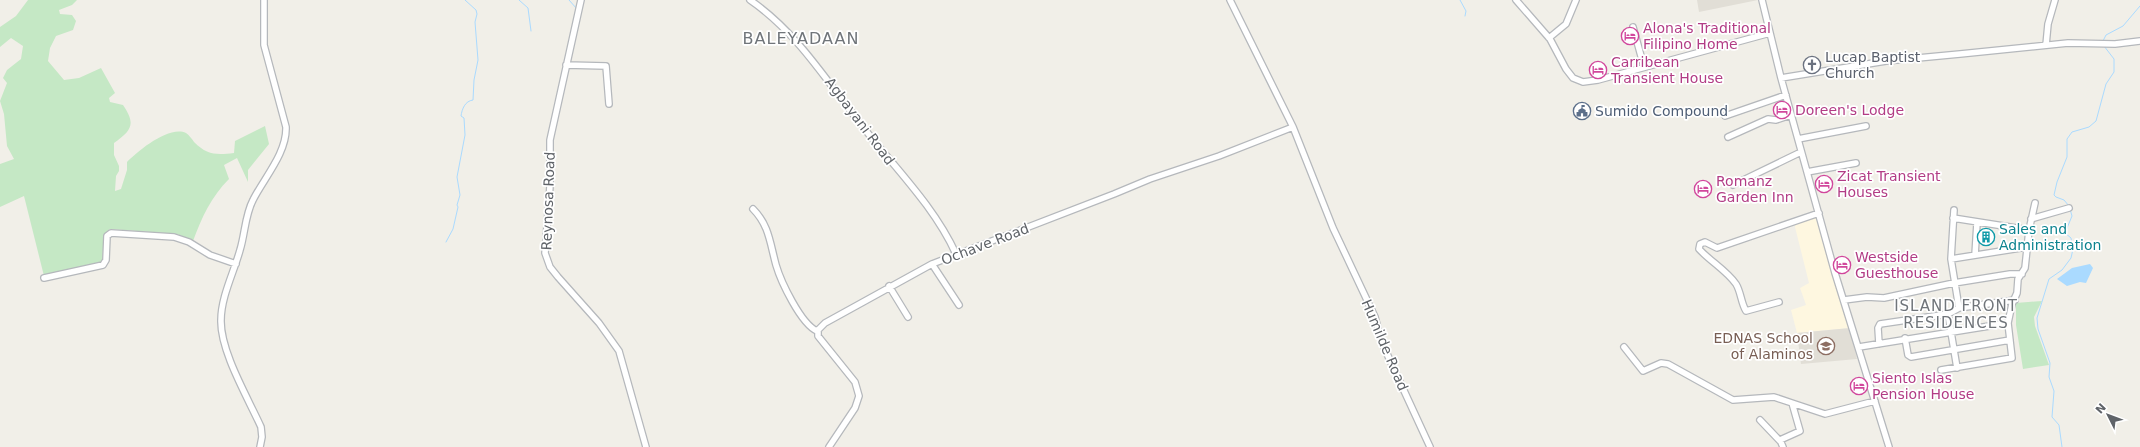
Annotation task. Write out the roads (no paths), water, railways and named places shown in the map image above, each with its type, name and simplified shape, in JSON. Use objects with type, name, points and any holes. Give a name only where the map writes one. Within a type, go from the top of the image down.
[{"type":"street","points":[[260,447],[262,432],[261,427],[233,365],[222,330],[223,305],[236,264],[252,202],[267,177],[286,136],[286,126],[264,45],[264,0]]},
{"type":"street","name":"Reynosa Road","points":[[581,0],[550,140],[550,186],[545,253],[550,267],[599,323],[619,351],[646,447]]},
{"type":"street","name":"Agbayani Road","points":[[750,0],[775,18],[800,44],[862,126],[923,201],[947,235],[956,254]]},
{"type":"street","points":[[1230,0],[1293,127]]},
{"type":"street","points":[[1516,0],[1549,38],[1566,69],[1578,81],[1598,80],[1770,33]]},
{"type":"street","points":[[1549,38],[1566,24],[1576,0]]},
{"type":"street","points":[[1762,0],[1801,152],[1889,447]]},
{"type":"street","points":[[2046,45],[2048,24],[2055,0]]},
{"type":"street","points":[[1633,27],[1644,67]]},
{"type":"street","points":[[1781,78],[1886,61],[2046,45],[2140,42]]},
{"type":"street","points":[[566,65],[606,66],[609,104]]},
{"type":"street","points":[[1725,116],[1786,95]]},
{"type":"street","points":[[1728,137],[1768,119],[1776,120],[1791,115]]},
{"type":"street","points":[[1798,139],[1866,126]]},
{"type":"street","name":"Ochave Road","points":[[817,331],[825,323],[889,286],[932,264],[1165,173],[1225,154],[1293,127]]},
{"type":"street","name":"Humilde Road","points":[[1293,127],[1340,242],[1375,317],[1382,343],[1430,447]]},
{"type":"street","points":[[1733,185],[1801,152]]},
{"type":"street","points":[[1807,172],[1856,163]]},
{"type":"street","points":[[1941,370],[2012,358],[2008,323],[2012,304],[2015,300],[2018,279],[2025,268],[2029,230],[2035,203]]},
{"type":"street","points":[[2031,219],[2069,208]]},
{"type":"street","points":[[754,209],[766,224],[776,265],[797,308],[810,327],[817,331],[821,340],[855,382],[859,396],[855,408],[829,447]]},
{"type":"street","points":[[1954,210],[1950,259],[1959,308]]},
{"type":"street","points":[[1779,302],[1746,311],[1738,286],[1726,271],[1707,258],[1699,249],[1700,244],[1705,242],[1717,248],[1819,213]]},
{"type":"street","points":[[1953,218],[2029,230]]},
{"type":"street","points":[[1975,255],[1977,223]]},
{"type":"street","points":[[44,278],[103,265],[106,260],[106,236],[111,233],[174,237],[188,242],[210,255],[236,264]]},
{"type":"street","points":[[1950,259],[2027,247]]},
{"type":"street","points":[[932,264],[959,305]]},
{"type":"street","points":[[1844,300],[1867,297],[1888,297],[1954,283],[2010,274],[2022,274]]},
{"type":"street","points":[[889,286],[908,317]]},
{"type":"street","points":[[1879,344],[1878,328],[1880,324],[1948,314],[1959,308],[2015,300]]},
{"type":"street","points":[[1948,314],[1957,368]]},
{"type":"street","points":[[1859,347],[1904,338],[2008,323]]},
{"type":"street","points":[[1904,338],[1909,357],[2010,340]]},
{"type":"street","points":[[1624,347],[1643,371],[1661,363],[1668,364],[1733,400],[1774,397],[1825,414],[1875,402]]},
{"type":"street","points":[[1780,441],[1800,432],[1792,403]]},
{"type":"street","points":[[1760,420],[1780,441],[1783,447]]},
{"type":"water","points":[[2090,264],[2093,268],[2086,283],[2080,282],[2067,286],[2057,279],[2072,268]]},
{"type":"waterway","points":[[446,242],[453,229],[460,195],[457,177],[465,135],[464,118],[461,116],[464,106],[473,100],[474,80],[478,60],[475,22],[477,14],[476,10],[465,0]]},
{"type":"waterway","points":[[519,0],[528,8],[531,31]]},
{"type":"waterway","points":[[569,0],[577,9]]},
{"type":"waterway","points":[[1460,0],[1466,11],[1465,16]]},
{"type":"waterway","points":[[2103,41],[2106,35],[2123,26],[2140,6]]},
{"type":"waterway","points":[[2069,206],[2064,200],[2054,195],[2057,182],[2067,157],[2067,139],[2072,132],[2089,127],[2096,121],[2106,84],[2114,72],[2114,59],[2104,46]]},
{"type":"waterway","points":[[2062,447],[2059,425],[2052,417],[2054,391],[2049,377],[2050,363],[2038,329],[2037,318],[2049,279],[2062,270],[2071,258],[2073,249],[2071,238],[2065,233],[2072,216],[2070,209]]},
{"type":"place","name":"Alona's Traditional Filipino Home","points":[[1630,36]]},
{"type":"place","name":"Lucap Baptist Church","points":[[1812,65]]},
{"type":"place","name":"Carribean Transient House","points":[[1598,70]]},
{"type":"place","name":"Doreen's Lodge","points":[[1782,110]]},
{"type":"place","name":"Sumido Compound","points":[[1582,111]]},
{"type":"place","name":"Zicat Transient Houses","points":[[1824,184]]},
{"type":"place","name":"Romanz Garden Inn","points":[[1703,189]]},
{"type":"place","name":"Sales and Administration","points":[[1986,237]]},
{"type":"place","name":"Westside Guesthouse","points":[[1842,265]]},
{"type":"place","name":"EDNAS School of Alaminos","points":[[1826,346]]},
{"type":"place","name":"Siento Islas Pension House","points":[[1859,386]]},
{"type":"district","name":"BALEYADAAN","points":[[801,38]]},
{"type":"district","name":"ISLAND FRONT RESIDENCES","points":[[1956,314]]}]
